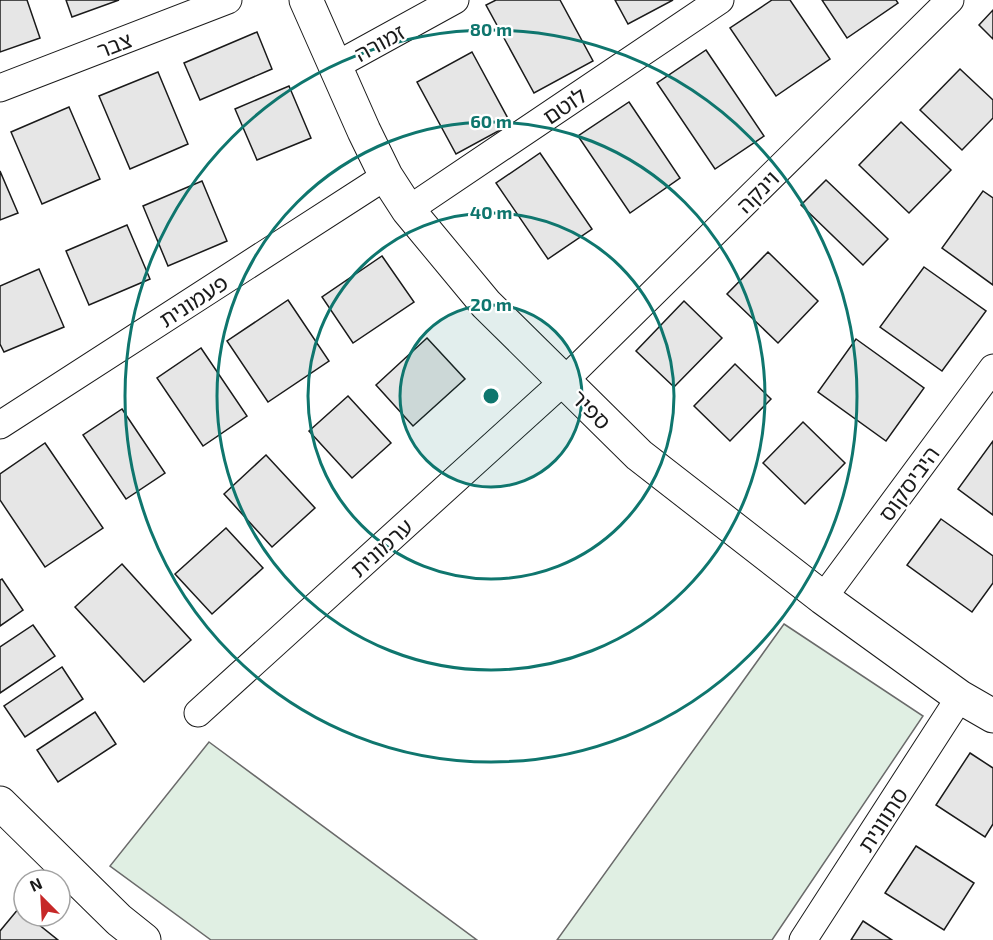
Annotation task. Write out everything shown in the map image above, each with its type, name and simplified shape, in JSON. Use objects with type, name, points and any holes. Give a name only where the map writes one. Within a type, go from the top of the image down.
[{"type":"street","name":"צבר","points":[[0,88],[228,0]]},
{"type":"street","name":"ספיר","points":[[306,0],[363,131],[387,176],[408,210],[486,304],[639,455],[823,598],[960,697],[993,716]]},
{"type":"street","name":"זמורה","points":[[335,66],[455,0]]},
{"type":"street","name":"לוטם","points":[[408,210],[720,0]]},
{"type":"street","name":"וינקה","points":[[564,381],[950,0]]},
{"type":"street","name":"פעמונית","points":[[0,425],[387,176]]},
{"type":"street","name":"היביסקוס","points":[[823,598],[993,368]]},
{"type":"street","name":"ערמונית","points":[[198,713],[564,381]]},
{"type":"street","name":"סתוונית","points":[[803,940],[960,697]]},
{"type":"street","points":[[0,803],[119,920],[144,940]]},
{"type":"green space","points":[[784,624],[923,716],[772,940],[557,940]]},
{"type":"green space","points":[[209,742],[477,940],[211,940],[110,866]]},
{"type":"building","points":[[0,0],[27,0],[40,38],[0,52]]},
{"type":"building","points":[[66,0],[119,0],[72,17]]},
{"type":"building","points":[[496,0],[560,0],[593,61],[534,93],[486,5]]},
{"type":"building","points":[[615,0],[673,0],[628,24]]},
{"type":"building","points":[[772,0],[790,0],[830,59],[776,96],[730,28]]},
{"type":"building","points":[[822,0],[896,0],[898,3],[847,38]]},
{"type":"building","points":[[993,10],[993,39],[979,25]]},
{"type":"building","points":[[257,32],[272,69],[200,100],[184,63]]},
{"type":"building","points":[[706,50],[764,136],[715,169],[657,83]]},
{"type":"building","points":[[472,52],[511,124],[456,154],[417,82]]},
{"type":"building","points":[[960,69],[993,100],[993,118],[962,150],[920,110]]},
{"type":"building","points":[[158,72],[188,144],[130,169],[99,96]]},
{"type":"building","points":[[289,86],[311,138],[257,160],[235,109]]},
{"type":"building","points":[[629,102],[680,178],[630,213],[578,136]]},
{"type":"building","points":[[69,107],[100,179],[42,204],[11,132]]},
{"type":"building","points":[[901,122],[951,170],[909,213],[859,165]]},
{"type":"building","points":[[540,153],[592,229],[548,259],[496,183]]},
{"type":"building","points":[[0,171],[18,213],[0,220]]},
{"type":"building","points":[[826,180],[888,239],[863,265],[801,205]]},
{"type":"building","points":[[202,181],[227,241],[168,266],[143,206]]},
{"type":"building","points":[[983,191],[993,198],[993,285],[942,248]]},
{"type":"building","points":[[127,225],[150,279],[89,305],[66,251]]},
{"type":"building","points":[[768,252],[818,301],[778,343],[727,294]]},
{"type":"building","points":[[382,256],[414,302],[353,343],[322,297]]},
{"type":"building","points":[[924,267],[986,311],[942,371],[880,327]]},
{"type":"building","points":[[39,269],[64,327],[4,352],[0,344],[0,286]]},
{"type":"building","points":[[288,300],[329,361],[268,402],[227,341]]},
{"type":"building","points":[[684,301],[722,338],[674,387],[636,351]]},
{"type":"building","points":[[427,338],[465,379],[413,426],[376,385]]},
{"type":"building","points":[[856,339],[924,388],[886,441],[818,392]]},
{"type":"building","points":[[201,348],[247,416],[203,446],[157,378]]},
{"type":"building","points":[[735,364],[771,399],[730,441],[694,406]]},
{"type":"building","points":[[348,396],[391,443],[352,478],[309,431]]},
{"type":"building","points":[[122,409],[165,473],[126,499],[83,435]]},
{"type":"building","points":[[803,422],[845,463],[805,504],[763,463]]},
{"type":"building","points":[[993,441],[993,515],[958,489]]},
{"type":"building","points":[[45,443],[103,528],[45,567],[0,500],[0,474]]},
{"type":"building","points":[[266,455],[315,508],[272,547],[224,494]]},
{"type":"building","points":[[941,519],[993,556],[993,583],[972,612],[907,565]]},
{"type":"building","points":[[226,528],[263,568],[212,614],[175,574]]},
{"type":"building","points":[[122,564],[191,640],[144,682],[75,607]]},
{"type":"building","points":[[2,579],[23,610],[0,626],[0,580]]},
{"type":"building","points":[[33,625],[55,656],[0,693],[0,647]]},
{"type":"building","points":[[62,667],[83,699],[25,737],[4,706]]},
{"type":"building","points":[[95,712],[116,744],[58,782],[37,750]]},
{"type":"building","points":[[970,753],[993,768],[993,824],[985,837],[936,805]]},
{"type":"building","points":[[916,846],[974,883],[944,930],[885,893]]},
{"type":"building","points":[[12,916],[12,928],[43,928],[58,940],[0,940],[0,931]]},
{"type":"building","points":[[863,921],[892,940],[851,940]]}]
